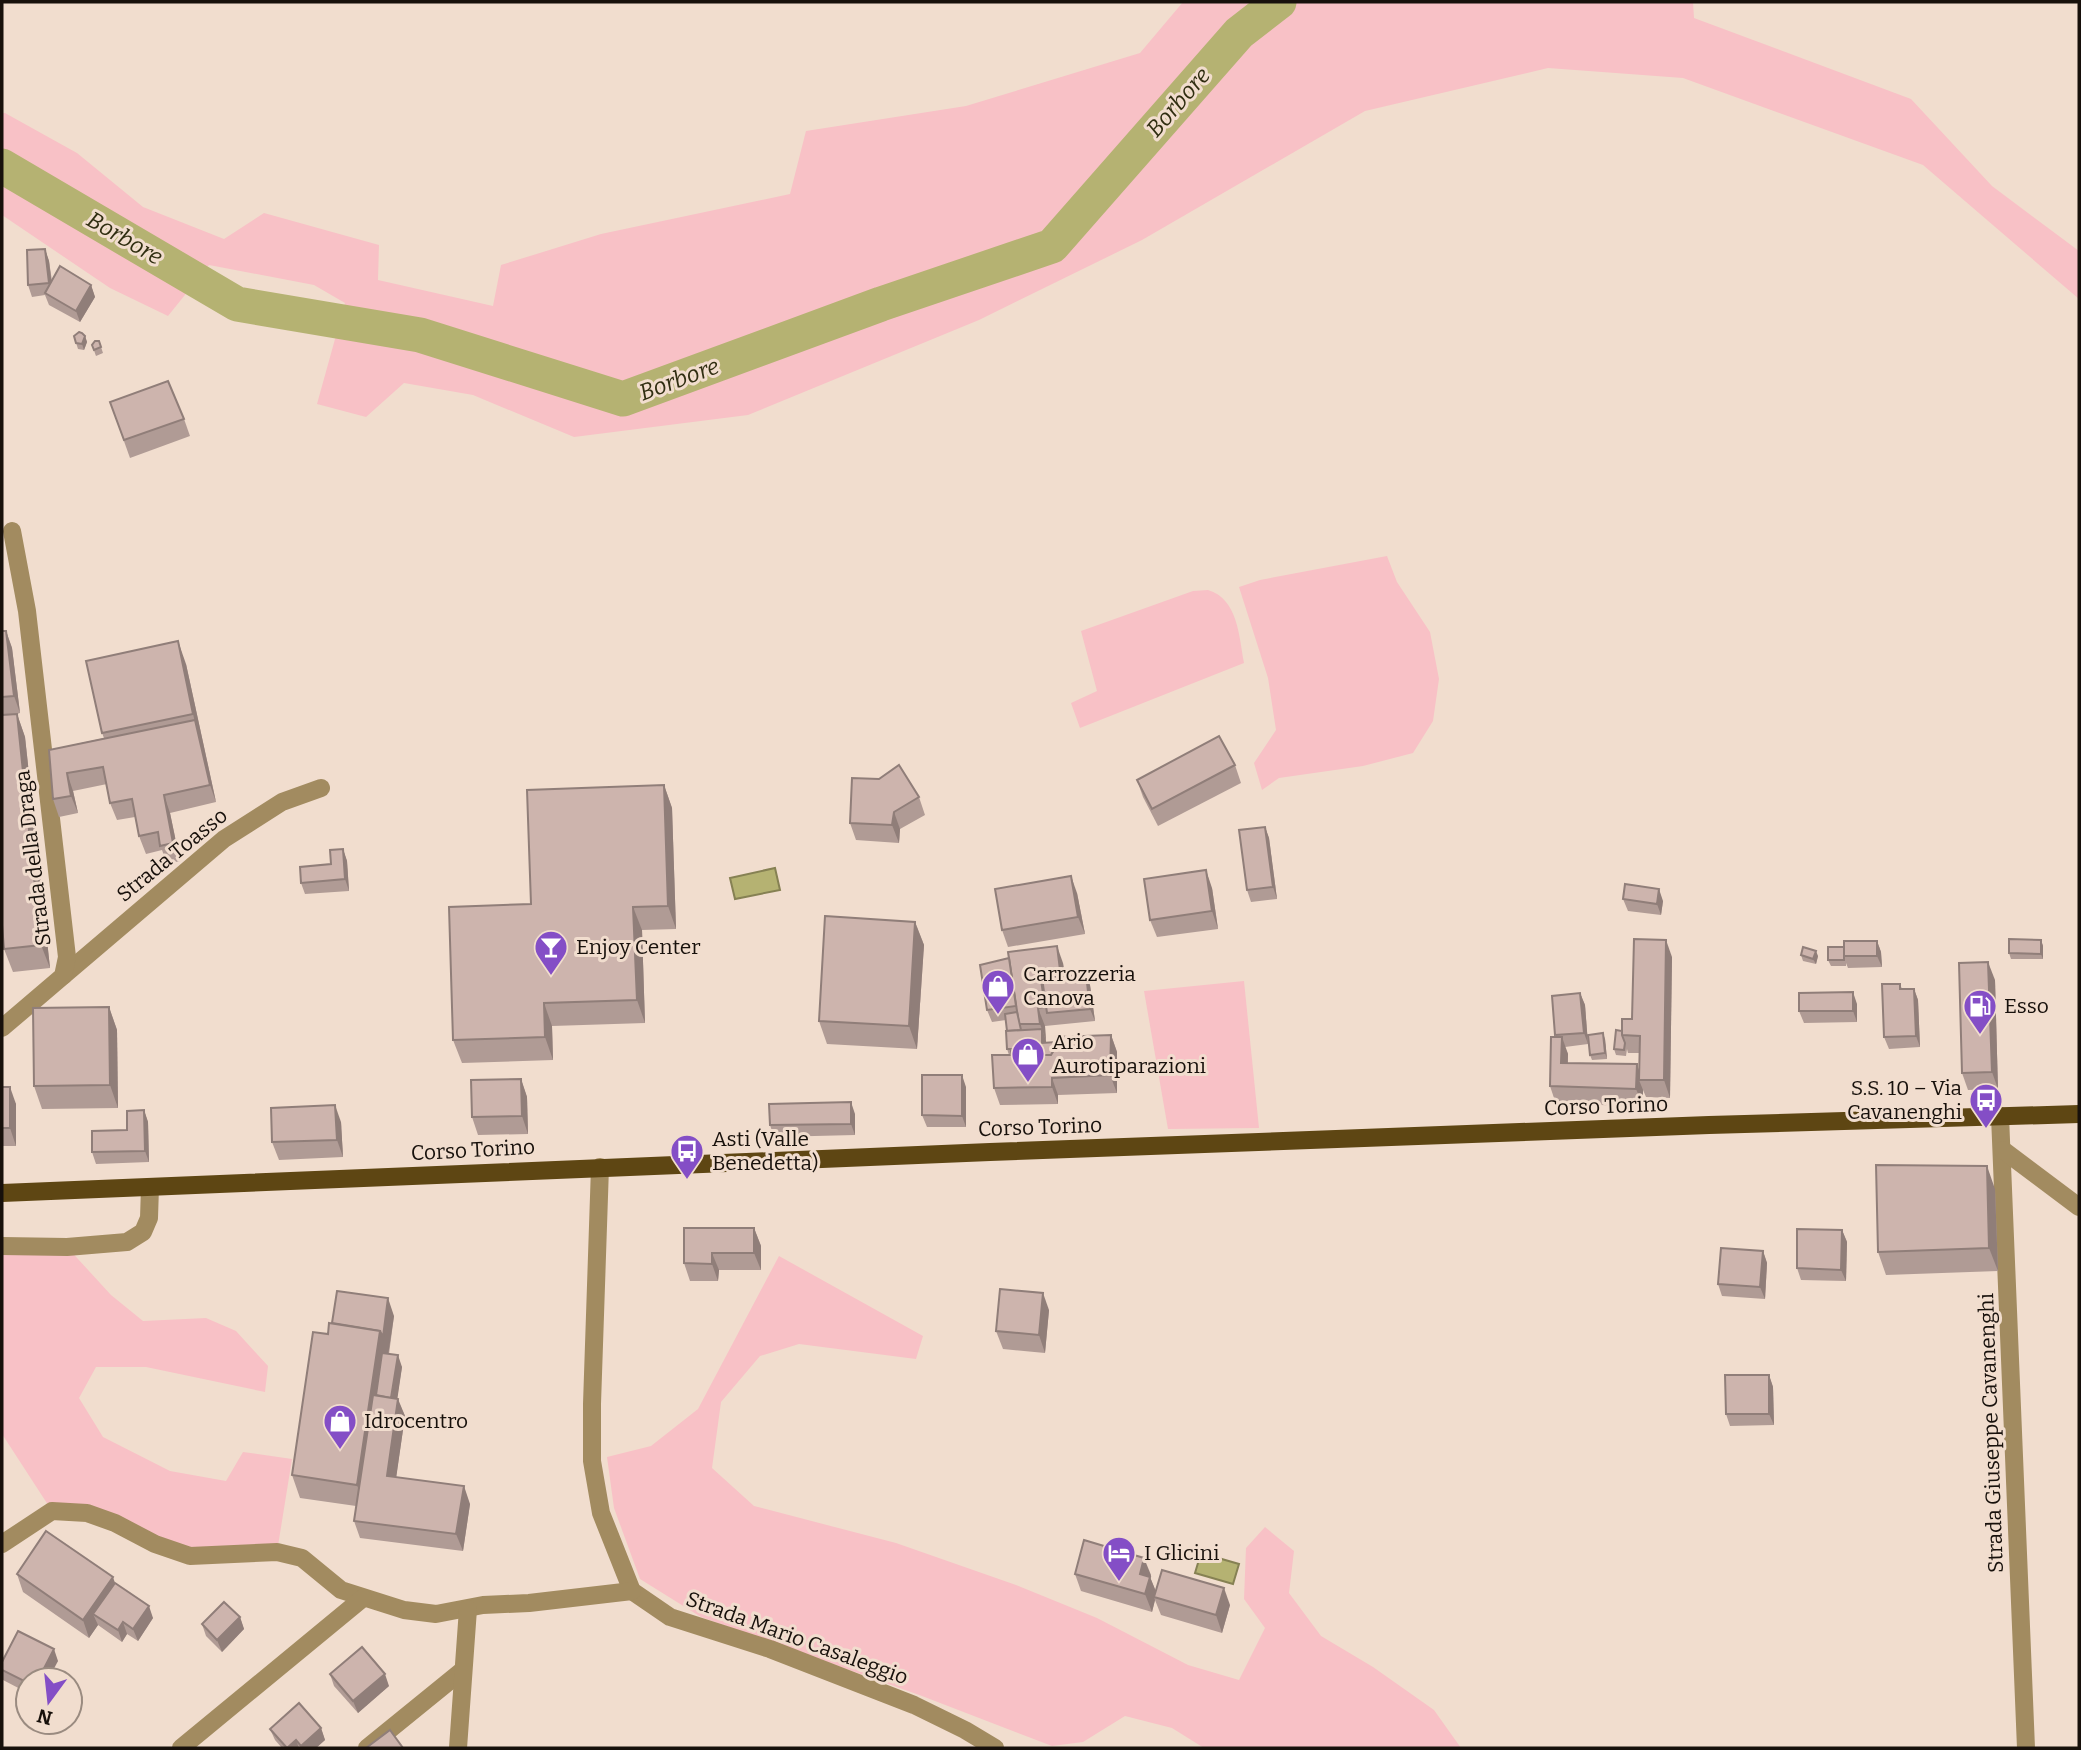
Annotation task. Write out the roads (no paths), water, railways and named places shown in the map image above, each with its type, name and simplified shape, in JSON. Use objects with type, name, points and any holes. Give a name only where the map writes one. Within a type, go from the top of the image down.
[{"type":"main road","name":"Corso Torino","points":[[2,1193],[600,1167],[2079,1114]]},
{"type":"street","name":"Strada della Draga","points":[[12,531],[27,611],[64,929],[67,957],[63,976]]},
{"type":"street","name":"Strada Toasso","points":[[63,976],[224,839],[282,802],[321,789]]},
{"type":"street","points":[[2,1028],[63,976]]},
{"type":"street","name":"Strada Giuseppe Cavanenghi","points":[[2000,1116],[2026,1748]]},
{"type":"street","points":[[2003,1150],[2079,1207]]},
{"type":"street","points":[[2,1544],[52,1511],[87,1513],[115,1523],[155,1544],[190,1556],[277,1552],[302,1558],[341,1590],[404,1611],[436,1614],[482,1605],[529,1603],[632,1591],[601,1513],[592,1461],[600,1167]]},
{"type":"street","points":[[2,1246],[67,1247],[127,1242],[143,1232],[149,1218],[150,1187]]},
{"type":"street","name":"Strada Mario Casaleggio","points":[[632,1591],[670,1617],[769,1650],[914,1705],[995,1748]]},
{"type":"street","points":[[181,1748],[363,1598]]},
{"type":"street","points":[[457,1748],[468,1609]]},
{"type":"street","points":[[367,1748],[463,1670]]},
{"type":"waterway","name":"Borbore","points":[[2,166],[237,304],[420,335],[623,399],[881,304],[1052,246],[1239,33],[1279,2]]},
{"type":"place","name":"Enjoy Center","points":[[551,977]]},
{"type":"place","name":"Carrozzeria Canova","points":[[998,1016]]},
{"type":"place","name":"Esso","points":[[1980,1036]]},
{"type":"place","name":"Ario Aurotiparazioni","points":[[1028,1084]]},
{"type":"place","name":"S.S. 10 – Via Cavanenghi","points":[[1986,1130]]},
{"type":"place","name":"Asti (Valle Benedetta)","points":[[687,1181]]},
{"type":"place","name":"Idrocentro","points":[[340,1451]]},
{"type":"place","name":"I Glicini","points":[[1119,1583]]}]
